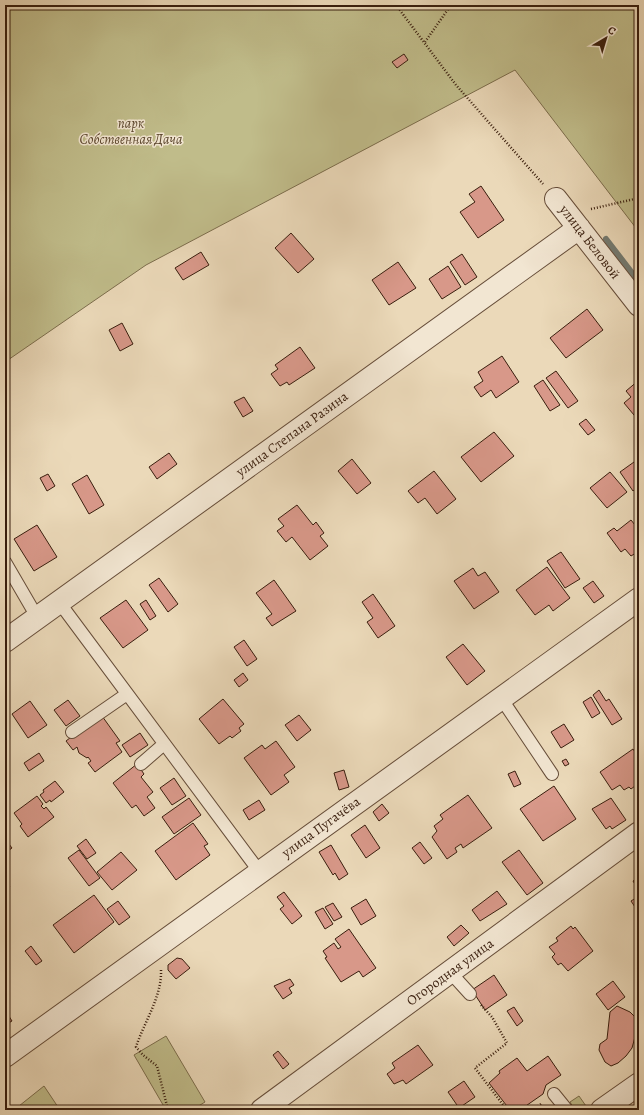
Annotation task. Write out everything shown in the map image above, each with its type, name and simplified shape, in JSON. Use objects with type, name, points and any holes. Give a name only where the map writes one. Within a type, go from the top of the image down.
[{"type":"street","name":"улица Беловой","points":[[568,214],[639,305]]},
{"type":"street","name":"улица Степана Разина","points":[[5,641],[59,602],[568,214]]},
{"type":"street","name":"улица Пугачёва","points":[[5,1056],[160,945],[259,871],[639,599]]},
{"type":"street","name":"Огородная улица","points":[[262,1110],[639,833]]},
{"type":"street","points":[[602,1110],[639,1084]]},
{"type":"lane","points":[[5,562],[38,617]]},
{"type":"lane","points":[[59,602],[259,871]]},
{"type":"lane","points":[[72,732],[127,694]]},
{"type":"lane","points":[[501,698],[552,774]]},
{"type":"lane","points":[[141,764],[164,744]]},
{"type":"lane","points":[[450,972],[470,994]]},
{"type":"lane","points":[[554,1094],[567,1110]]},
{"type":"path","points":[[396,5],[456,85],[568,214],[639,198]]},
{"type":"path","points":[[425,42],[451,5]]},
{"type":"path","points":[[160,945],[161,977],[150,1016],[136,1047],[156,1066],[168,1110]]},
{"type":"path","points":[[470,994],[472,993],[487,1013],[492,1017],[507,1044],[476,1068],[507,1110]]},
{"type":"green space","name":"парк Собственная Дача","points":[[5,5],[639,5],[639,232],[515,70],[146,265],[5,362]]},
{"type":"green space","points":[[166,1036],[205,1102],[192,1110],[166,1110],[134,1055]]},
{"type":"green space","points":[[44,1086],[60,1110],[14,1110]]},
{"type":"green space","points":[[579,1096],[586,1106],[581,1110],[573,1107],[570,1102]]},
{"type":"building","points":[[404,54],[408,60],[397,68],[392,62]]},
{"type":"building","points":[[481,186],[504,220],[478,238],[460,212],[475,202],[469,194]]},
{"type":"building","points":[[291,233],[314,259],[298,273],[275,248]]},
{"type":"building","points":[[201,252],[209,265],[183,280],[175,268]]},
{"type":"building","points":[[462,254],[477,277],[465,285],[450,262]]},
{"type":"building","points":[[398,262],[416,288],[389,305],[372,280]]},
{"type":"building","points":[[448,266],[461,287],[442,299],[429,279]]},
{"type":"building","points":[[587,309],[603,330],[566,358],[550,338]]},
{"type":"building","points":[[122,323],[133,344],[120,351],[109,330]]},
{"type":"building","points":[[300,347],[315,368],[289,385],[287,382],[280,386],[271,374],[278,369],[275,365]]},
{"type":"building","points":[[502,356],[519,382],[496,398],[491,390],[481,397],[474,387],[483,381],[478,372]]},
{"type":"building","points":[[556,371],[578,401],[568,408],[546,378]]},
{"type":"building","points":[[543,380],[560,405],[550,411],[534,386]]},
{"type":"building","points":[[639,380],[639,421],[624,403],[631,397],[626,391]]},
{"type":"building","points":[[244,397],[253,411],[243,417],[234,402]]},
{"type":"building","points":[[586,419],[595,430],[588,435],[579,424]]},
{"type":"building","points":[[494,432],[514,456],[481,482],[461,457]]},
{"type":"building","points":[[169,453],[177,464],[157,479],[149,467]]},
{"type":"building","points":[[352,459],[371,483],[357,494],[338,471]]},
{"type":"building","points":[[634,462],[639,468],[635,473],[639,478],[639,486],[633,491],[620,472]]},
{"type":"building","points":[[434,471],[456,499],[437,514],[425,498],[418,503],[408,491]]},
{"type":"building","points":[[610,472],[627,492],[607,508],[590,488]]},
{"type":"building","points":[[48,474],[55,486],[47,491],[40,478]]},
{"type":"building","points":[[87,475],[104,505],[89,514],[72,484]]},
{"type":"building","points":[[297,505],[313,525],[316,522],[324,533],[320,536],[328,546],[310,560],[292,537],[286,542],[277,531],[284,526],[278,519]]},
{"type":"building","points":[[631,520],[639,530],[639,551],[631,556],[625,549],[621,552],[607,533],[614,528],[617,531]]},
{"type":"building","points":[[37,525],[57,557],[34,571],[14,539]]},
{"type":"building","points":[[561,552],[580,579],[565,588],[547,561]]},
{"type":"building","points":[[547,567],[570,598],[553,611],[549,605],[535,615],[516,590]]},
{"type":"building","points":[[473,568],[478,576],[485,572],[499,592],[474,609],[454,581]]},
{"type":"building","points":[[5,577],[9,585],[5,587]]},
{"type":"building","points":[[159,578],[178,604],[168,612],[149,585]]},
{"type":"building","points":[[274,580],[296,611],[272,626],[266,618],[272,614],[256,593]]},
{"type":"building","points":[[593,581],[604,596],[594,603],[583,588]]},
{"type":"building","points":[[373,594],[395,626],[378,638],[367,622],[373,618],[362,602]]},
{"type":"building","points":[[126,600],[148,630],[123,648],[100,618]]},
{"type":"building","points":[[146,600],[156,616],[150,620],[140,604]]},
{"type":"building","points":[[244,640],[257,659],[247,666],[234,647]]},
{"type":"building","points":[[463,644],[485,671],[467,685],[446,657]]},
{"type":"building","points":[[243,673],[248,680],[239,687],[234,680]]},
{"type":"building","points":[[599,690],[606,701],[609,699],[622,719],[612,725],[593,695]]},
{"type":"building","points":[[591,697],[600,713],[592,718],[583,702]]},
{"type":"building","points":[[223,699],[244,724],[239,728],[241,731],[232,738],[230,736],[219,744],[199,719]]},
{"type":"building","points":[[68,700],[80,716],[66,726],[54,710]]},
{"type":"building","points":[[30,701],[47,725],[28,738],[12,714]]},
{"type":"building","points":[[299,715],[311,730],[297,741],[285,725]]},
{"type":"building","points":[[102,716],[120,741],[116,743],[122,752],[95,772],[88,763],[91,761],[88,757],[87,758],[79,753],[77,747],[73,750],[66,741],[97,717]]},
{"type":"building","points":[[564,724],[574,740],[561,748],[551,732]]},
{"type":"building","points":[[140,733],[148,745],[130,757],[122,745]]},
{"type":"building","points":[[276,741],[295,767],[284,775],[289,782],[271,795],[244,758],[262,745],[265,749]]},
{"type":"building","points":[[633,749],[639,758],[639,783],[631,789],[629,787],[624,790],[620,785],[612,790],[600,772]]},
{"type":"building","points":[[39,753],[44,761],[29,771],[24,763]]},
{"type":"building","points":[[566,759],[569,764],[565,766],[562,761]]},
{"type":"building","points":[[137,764],[144,774],[141,777],[153,792],[147,797],[155,808],[144,816],[136,805],[132,808],[113,783]]},
{"type":"building","points":[[344,770],[349,787],[339,790],[334,773]]},
{"type":"building","points":[[515,771],[521,784],[514,787],[508,774]]},
{"type":"building","points":[[174,778],[186,796],[172,805],[160,788]]},
{"type":"building","points":[[55,781],[64,792],[51,802],[50,800],[46,803],[40,795],[44,792],[43,790]]},
{"type":"building","points":[[554,786],[576,819],[543,841],[520,809]]},
{"type":"building","points":[[468,795],[492,828],[463,848],[461,844],[455,848],[457,852],[447,859],[432,837],[437,831],[434,826],[443,819],[440,815]]},
{"type":"building","points":[[37,796],[43,804],[41,806],[44,809],[46,807],[54,817],[28,837],[20,826],[22,824],[14,813]]},
{"type":"building","points":[[189,798],[201,815],[174,834],[162,817]]},
{"type":"building","points":[[611,798],[626,820],[612,829],[610,826],[606,829],[592,809]]},
{"type":"building","points":[[259,800],[265,810],[249,820],[243,810]]},
{"type":"building","points":[[382,804],[389,813],[379,821],[373,812]]},
{"type":"building","points":[[193,823],[208,844],[204,846],[210,855],[176,880],[155,851]]},
{"type":"building","points":[[365,825],[380,848],[366,858],[351,835]]},
{"type":"building","points":[[5,839],[12,848],[5,853]]},
{"type":"building","points":[[86,839],[96,853],[87,859],[77,846]]},
{"type":"building","points":[[420,842],[432,858],[424,864],[412,848]]},
{"type":"building","points":[[331,845],[348,874],[339,880],[335,873],[333,875],[319,852]]},
{"type":"building","points":[[79,850],[100,878],[89,886],[68,858]]},
{"type":"building","points":[[519,850],[543,883],[527,895],[502,862]]},
{"type":"building","points":[[121,852],[137,870],[112,890],[97,872]]},
{"type":"building","points":[[639,877],[639,891],[633,881]]},
{"type":"building","points":[[5,881],[10,887],[5,891]]},
{"type":"building","points":[[497,891],[507,904],[480,921],[472,910]]},
{"type":"building","points":[[284,892],[302,916],[292,924],[280,909],[284,906],[277,897]]},
{"type":"building","points":[[94,895],[114,922],[74,953],[53,925]]},
{"type":"building","points":[[639,896],[639,913],[631,901]]},
{"type":"building","points":[[366,899],[376,916],[361,925],[351,908]]},
{"type":"building","points":[[118,901],[130,917],[119,925],[107,909]]},
{"type":"building","points":[[333,903],[342,917],[334,921],[325,907]]},
{"type":"building","points":[[323,908],[333,924],[325,929],[315,912]]},
{"type":"building","points":[[461,925],[469,933],[454,946],[447,937]]},
{"type":"building","points":[[571,926],[573,929],[575,927],[593,951],[568,971],[561,963],[558,965],[552,957],[555,954],[549,947],[558,941],[556,938]]},
{"type":"building","points":[[349,929],[376,968],[363,977],[359,971],[341,982],[325,958],[327,957],[323,951],[334,943],[338,949],[341,947],[335,939]]},
{"type":"building","points":[[31,946],[42,961],[36,965],[25,951]]},
{"type":"building","points":[[177,958],[182,959],[190,968],[176,979],[168,970],[168,965]]},
{"type":"building","points":[[494,975],[507,995],[485,1010],[472,990]]},
{"type":"building","points":[[290,979],[294,985],[289,988],[292,993],[283,999],[274,986]]},
{"type":"building","points":[[613,981],[625,997],[608,1010],[596,994]]},
{"type":"building","points":[[617,1006],[630,1012],[635,1017],[635,1037],[632,1048],[626,1056],[618,1063],[611,1066],[605,1062],[599,1050],[600,1044],[607,1039],[610,1012]]},
{"type":"building","points":[[514,1007],[523,1021],[517,1026],[507,1011]]},
{"type":"building","points":[[5,1010],[12,1021],[5,1025]]},
{"type":"building","points":[[418,1045],[433,1065],[406,1084],[403,1080],[394,1084],[387,1074],[395,1068],[392,1063]]},
{"type":"building","points":[[278,1051],[289,1064],[283,1069],[273,1055]]},
{"type":"building","points":[[548,1056],[561,1075],[546,1085],[543,1094],[520,1110],[510,1110],[489,1083],[500,1073],[499,1071],[517,1058],[527,1071]]},
{"type":"building","points":[[464,1081],[475,1097],[459,1108],[448,1092]]},
{"type":"building","points":[[310,1105],[314,1110],[304,1110]]},
{"type":"waterway","points":[[606,239],[639,282]]}]
